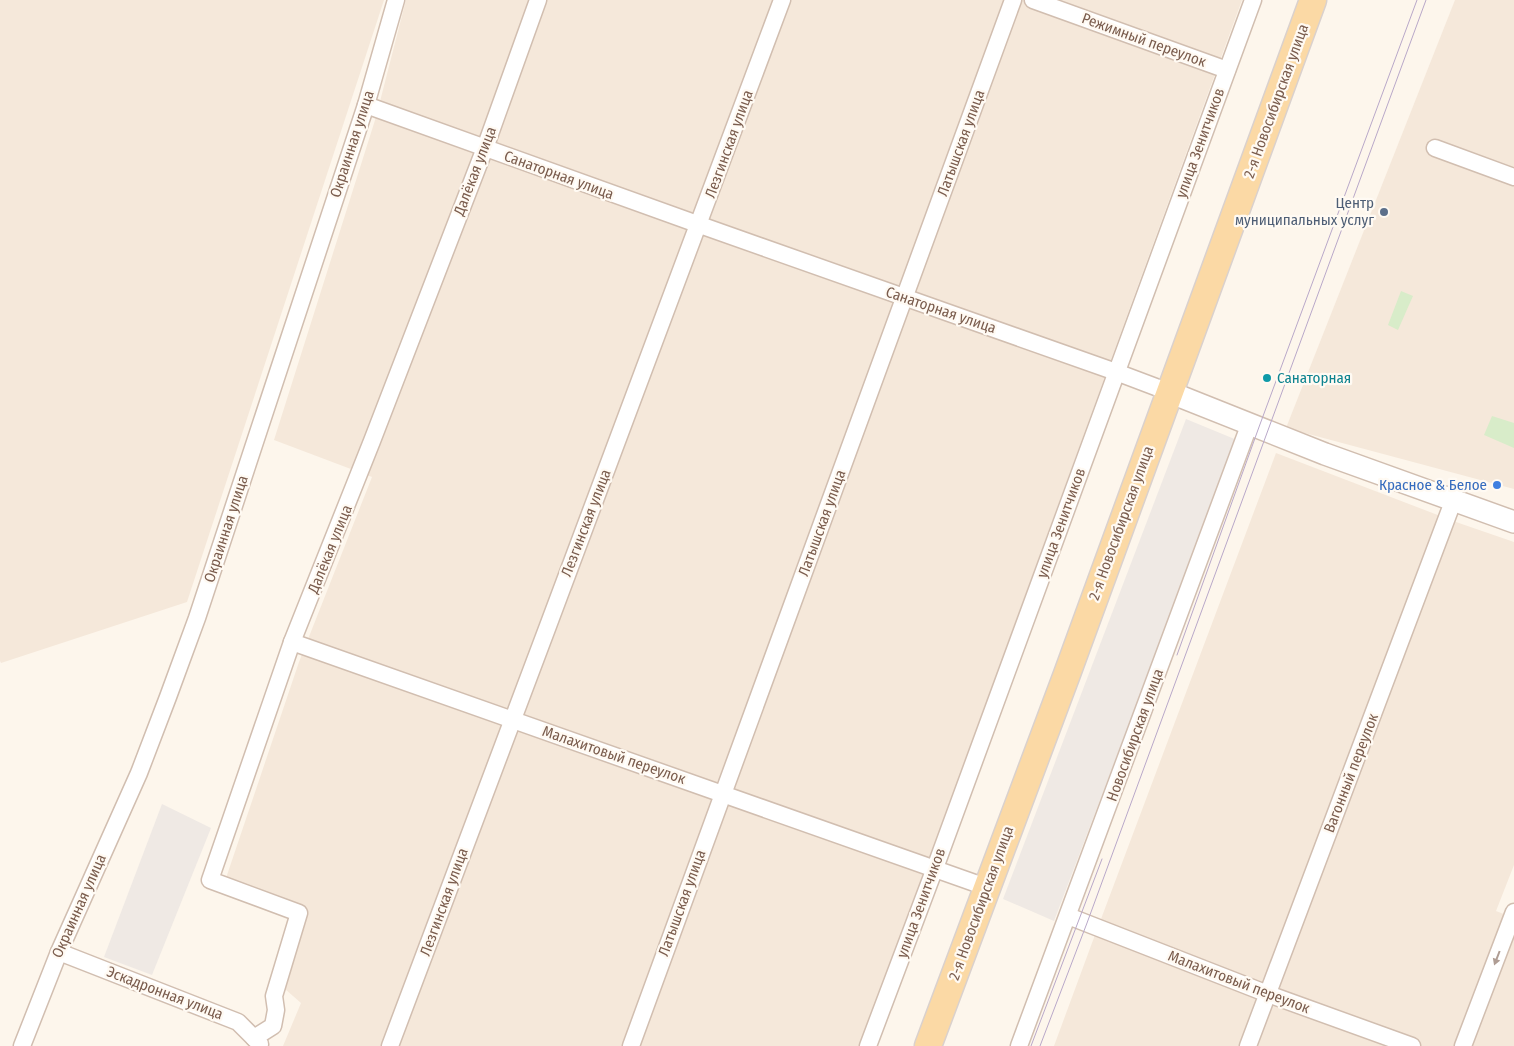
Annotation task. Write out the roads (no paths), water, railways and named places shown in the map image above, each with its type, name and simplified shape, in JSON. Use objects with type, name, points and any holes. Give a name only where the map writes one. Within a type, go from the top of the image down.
[{"type":"main road","name":"2-я Новосибирская улица","points":[[928,1046],[1067,674],[1313,0]]},
{"type":"street","name":"Окраинная улица","points":[[22,1046],[59,952],[139,773],[197,618],[366,105],[396,0]]},
{"type":"street","name":"Далёкая улица","points":[[258,1042],[273,1026],[276,1010],[274,996],[299,913],[210,880],[292,642],[485,148],[538,0]]},
{"type":"street","name":"Лезгинская улица","points":[[390,1046],[700,225],[782,0]]},
{"type":"street","name":"Латышская улица","points":[[630,1046],[1013,0]]},
{"type":"street","name":"Режимный переулок","points":[[1032,0],[1227,70]]},
{"type":"street","name":"улица Зенитчиков","points":[[868,1046],[1253,0]]},
{"type":"street","name":"Санаторная улица","points":[[366,105],[1116,372],[1325,454],[1514,522]]},
{"type":"street","points":[[1435,148],[1514,177]]},
{"type":"street","name":"Новосибирская улица","points":[[1019,1046],[1250,424]]},
{"type":"street","name":"Вагонный переулок","points":[[1248,1046],[1454,499]]},
{"type":"street","name":"Малахитовый переулок","points":[[292,642],[986,887]]},
{"type":"street","points":[[1463,1046],[1514,912]]},
{"type":"street","name":"Малахитовый переулок","points":[[1068,916],[1268,994],[1412,1046]]},
{"type":"street","name":"Эскадронная улица","points":[[59,952],[238,1022],[258,1042]]},
{"type":"tram line","points":[[1177,655],[1417,0]]},
{"type":"tram line","points":[[1040,1046],[1087,923],[1426,0]]},
{"type":"tram line","points":[[1031,1046],[1102,859]]},
{"type":"place","name":"Центр муниципальных услуг","points":[[1384,212]]},
{"type":"place","name":"Санаторная","points":[[1267,378]]},
{"type":"place","name":"Красное & Белое","points":[[1497,485]]}]
